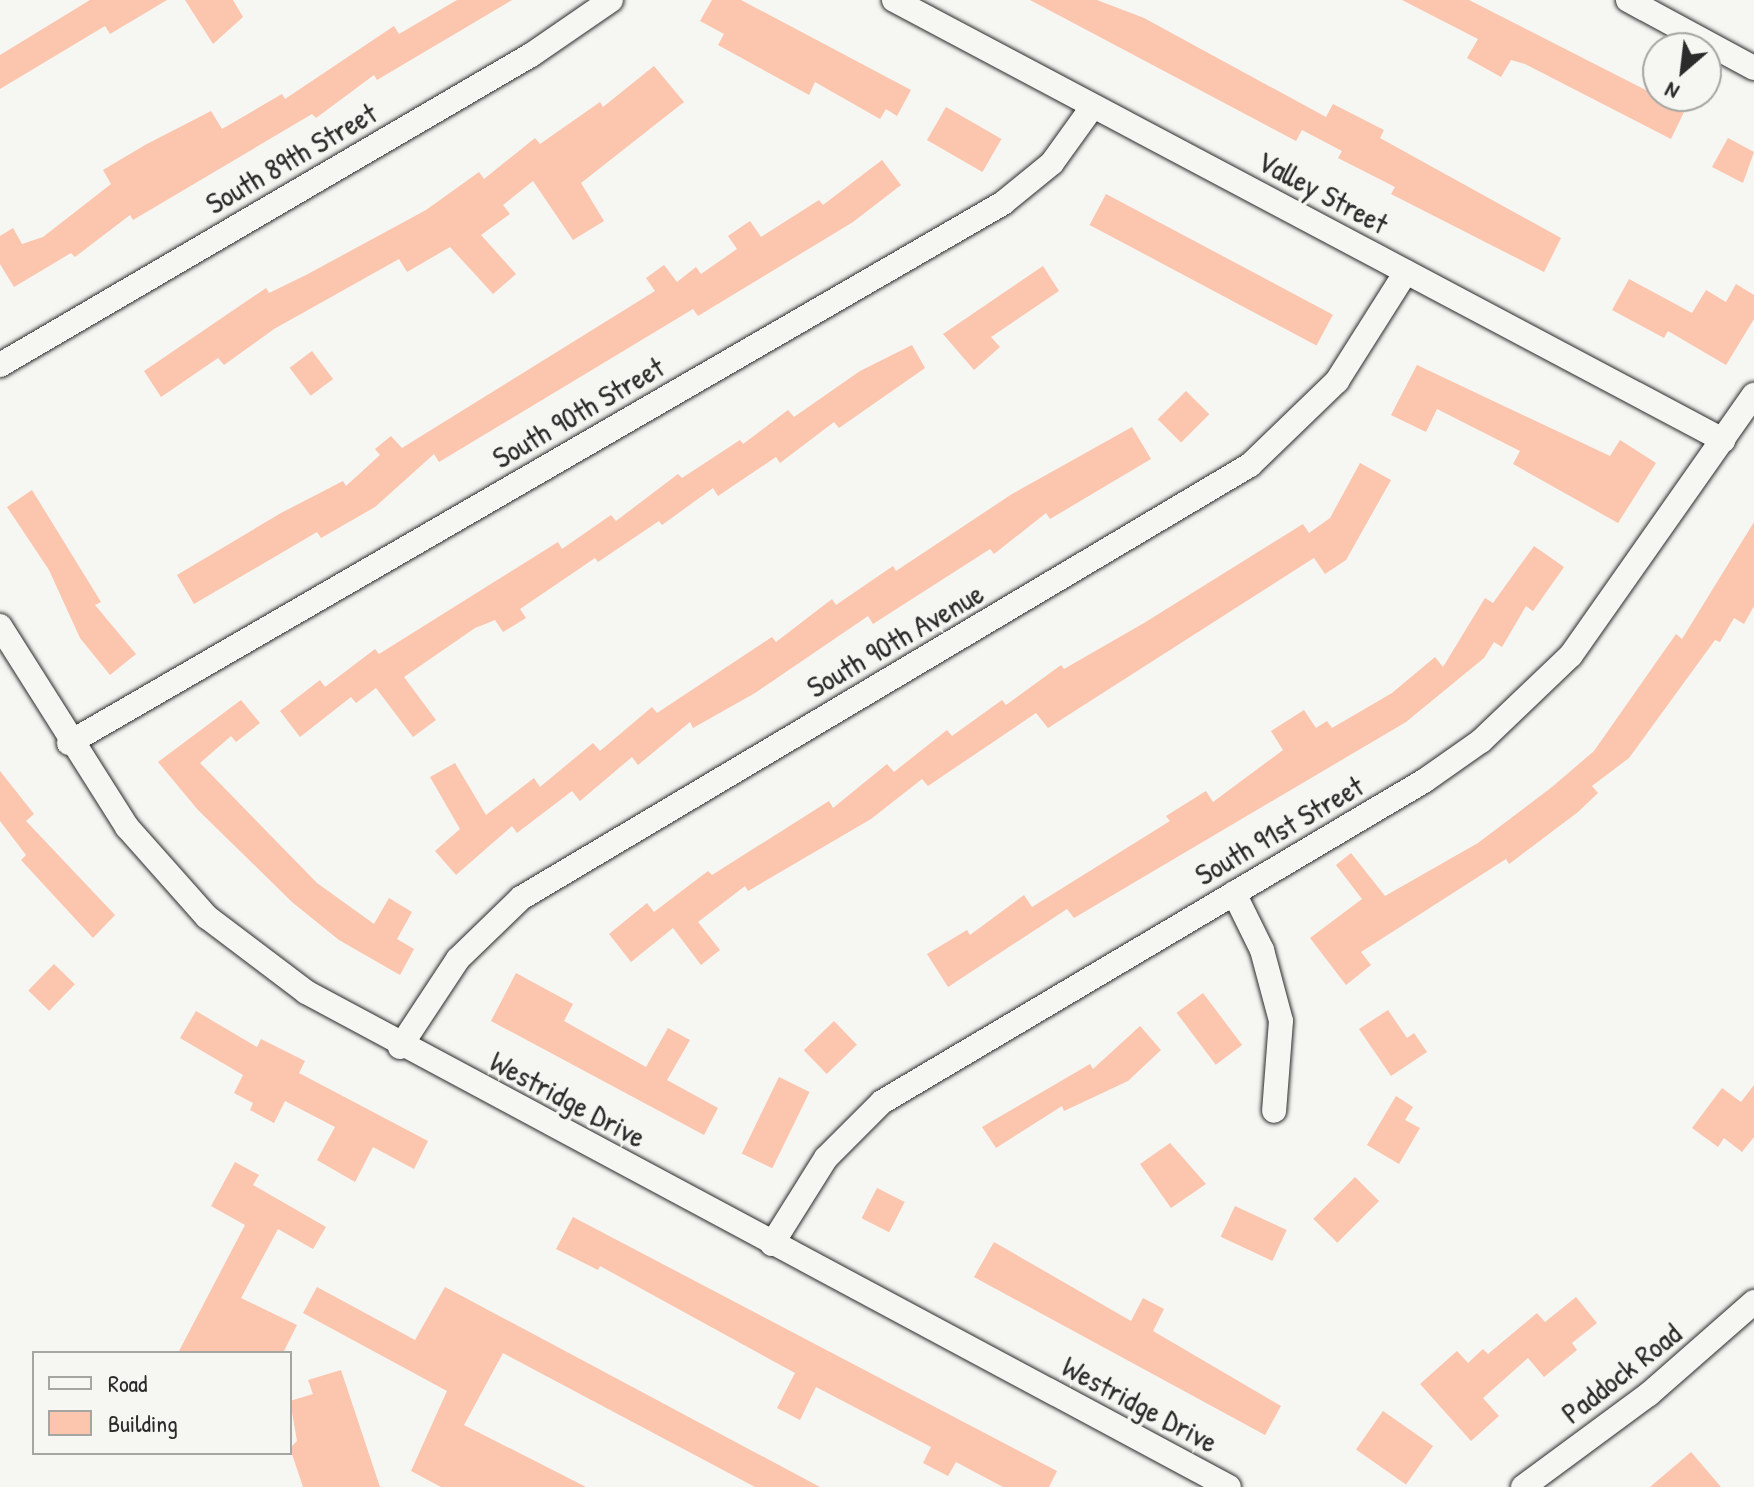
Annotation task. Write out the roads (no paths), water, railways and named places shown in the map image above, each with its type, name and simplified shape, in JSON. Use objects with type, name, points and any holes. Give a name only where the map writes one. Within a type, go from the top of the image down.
[{"type":"street","name":"South 89th Street","points":[[0,365],[531,55],[611,0]]},
{"type":"street","name":"Valley Street","points":[[894,0],[1723,440]]},
{"type":"street","points":[[1641,3],[1754,68]]},
{"type":"street","name":"South 90th Street","points":[[69,743],[1003,203],[1052,163],[1093,106]]},
{"type":"street","name":"South 90th Avenue","points":[[400,1047],[458,959],[521,898],[1250,465],[1337,381],[1406,272]]},
{"type":"street","name":"South 91st Street","points":[[772,1244],[826,1158],[882,1102],[1234,893],[1481,741],[1571,655],[1754,395]]},
{"type":"street","name":"Westridge Drive","points":[[0,626],[69,743],[127,827],[207,917],[306,992],[400,1047],[1229,1487]]},
{"type":"street","points":[[1234,893],[1262,950],[1281,1021],[1274,1111]]},
{"type":"street","name":"Paddock Road","points":[[1523,1487],[1649,1394],[1754,1302]]}]
